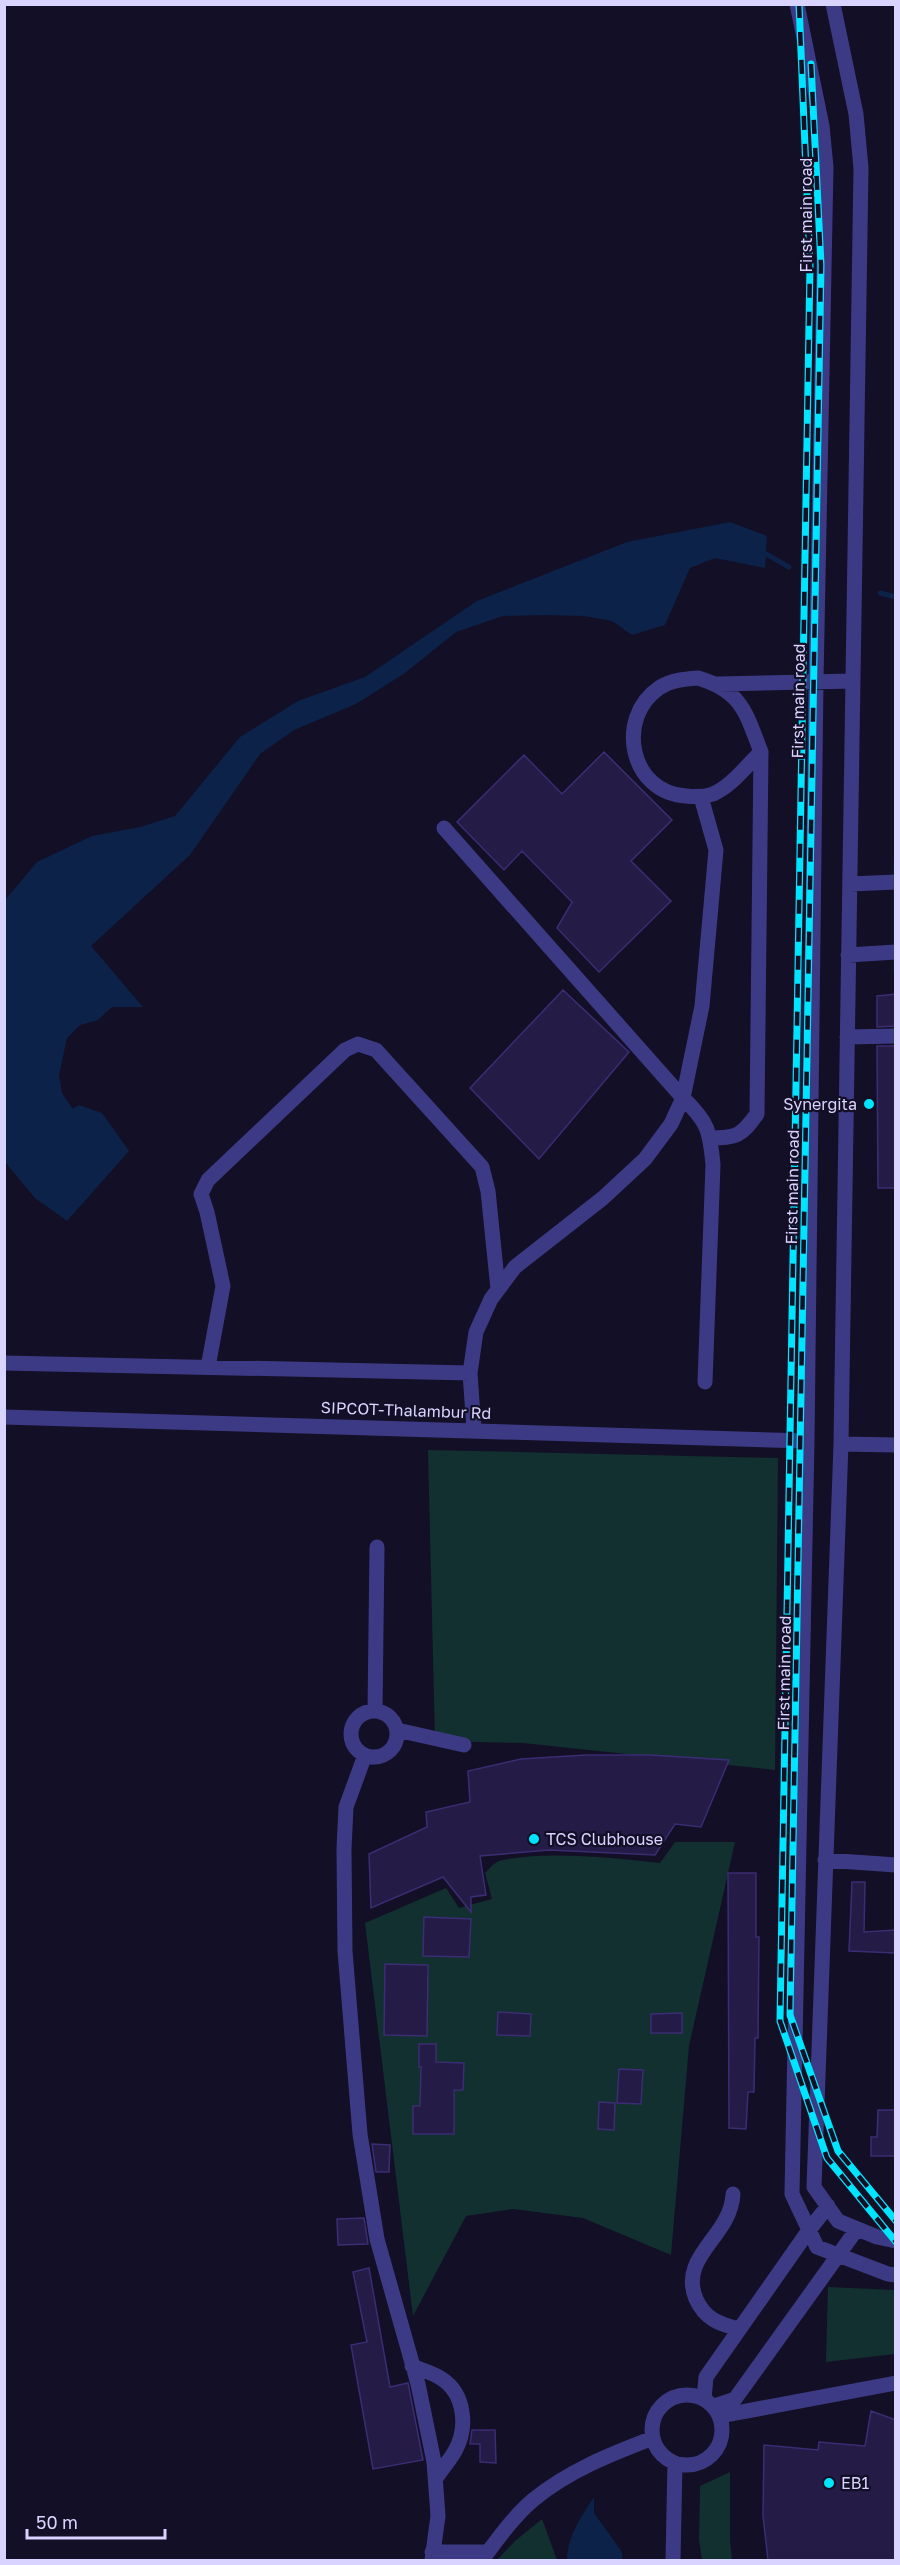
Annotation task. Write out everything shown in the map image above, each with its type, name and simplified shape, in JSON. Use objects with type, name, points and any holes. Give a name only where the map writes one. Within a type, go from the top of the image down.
[{"type":"street","name":"First main road","points":[[797,4],[822,126],[826,167],[816,681],[807,1441],[792,2194],[817,2247],[888,2274],[896,2274]]},
{"type":"street","points":[[833,4],[856,114],[861,168],[841,1444],[814,2187],[838,2221],[878,2237],[896,2241]]},
{"type":"street","points":[[761,752],[730,784],[713,794],[701,797],[675,796],[657,787],[643,774],[634,756],[632,736],[635,717],[645,700],[660,687],[679,679],[698,678],[718,684],[853,681]]},
{"type":"street","points":[[710,1138],[733,1138],[745,1130],[757,1114],[761,752],[745,712],[734,696],[718,684]]},
{"type":"street","points":[[474,1430],[470,1373],[477,1332],[491,1299],[515,1267],[603,1198],[645,1158],[671,1124],[683,1098],[702,1006],[716,850],[701,797]]},
{"type":"street","points":[[444,828],[683,1098],[702,1116],[710,1138],[713,1165],[705,1382]]},
{"type":"street","points":[[850,884],[896,882]]},
{"type":"street","points":[[848,955],[896,952]]},
{"type":"street","points":[[847,1037],[896,1036]]},
{"type":"street","points":[[208,1367],[223,1286],[201,1194],[208,1180],[336,1058],[345,1050],[358,1044],[376,1050],[482,1167],[488,1191],[498,1289]]},
{"type":"street","points":[[4,1363],[470,1373]]},
{"type":"street","name":"SIPCOT-Thalambur Rd","points":[[4,1417],[807,1441]]},
{"type":"street","points":[[841,1444],[896,1445]]},
{"type":"street","points":[[375,1711],[377,1547]]},
{"type":"street","points":[[375,1711],[391,1718],[396,1730],[396,1742],[388,1752],[377,1757],[365,1755],[356,1749],[351,1732],[359,1717],[375,1711]]},
{"type":"street","points":[[396,1730],[464,1745]]},
{"type":"street","points":[[365,1755],[346,1807],[345,1951],[362,2150],[377,2239],[424,2413],[436,2478],[438,2516],[432,2556],[485,2556],[532,2501],[564,2479],[598,2460],[653,2438]]},
{"type":"street","points":[[825,1860],[896,1865]]},
{"type":"street","points":[[733,2194],[733,2206],[726,2222],[699,2256],[693,2272],[692,2289],[701,2310],[716,2323],[739,2329]]},
{"type":"street","points":[[828,2206],[808,2230],[706,2378],[713,2407],[723,2427],[722,2439],[717,2451],[698,2464],[686,2466],[675,2463],[657,2449],[652,2427],[655,2416],[661,2406],[681,2395],[693,2395],[713,2407],[896,2383]]},
{"type":"street","points":[[713,2407],[735,2399],[857,2229]]},
{"type":"street","points":[[412,2366],[441,2378],[453,2388],[460,2403],[463,2422],[461,2437],[455,2451],[436,2478]]},
{"type":"street","points":[[673,2560],[675,2463]]},
{"type":"green space","points":[[428,1450],[778,1458],[775,1770],[523,1743],[435,1741]]},
{"type":"green space","points":[[675,1842],[735,1842],[689,2046],[671,2255],[583,2218],[513,2209],[466,2216],[413,2316],[365,1923],[446,1888],[459,1908],[492,1899],[485,1873],[499,1861],[558,1855],[660,1863]]},
{"type":"green space","points":[[828,2287],[895,2290],[895,2354],[826,2362]]},
{"type":"green space","points":[[730,2472],[732,2560],[702,2560],[699,2540],[700,2486]]},
{"type":"green space","points":[[542,2519],[557,2560],[497,2560],[515,2541]]},
{"type":"water","points":[[730,522],[767,536],[765,568],[715,558],[690,568],[665,625],[632,635],[612,621],[584,616],[503,616],[456,632],[405,673],[356,704],[294,730],[260,754],[190,855],[91,946],[143,1007],[112,1007],[98,1020],[80,1025],[67,1038],[59,1075],[62,1093],[73,1109],[79,1105],[102,1113],[129,1151],[67,1221],[35,1198],[5,1162],[5,900],[37,862],[92,836],[140,827],[175,816],[240,737],[298,701],[365,677],[477,601],[627,542]]},
{"type":"water","points":[[594,2497],[594,2513],[622,2552],[622,2560],[567,2560],[572,2535]]},
{"type":"building","points":[[604,752],[672,820],[631,861],[671,901],[599,972],[557,928],[572,902],[522,851],[504,870],[457,822],[524,755],[562,794]]},
{"type":"building","points":[[563,990],[629,1052],[539,1159],[470,1088]]},
{"type":"building","points":[[896,994],[896,1026],[877,1027],[877,996]]},
{"type":"building","points":[[877,1046],[896,1046],[896,1188],[878,1188]]},
{"type":"building","name":"TCS Clubhouse","points":[[586,1755],[650,1755],[729,1760],[701,1827],[675,1824],[655,1855],[549,1850],[480,1856],[486,1895],[471,1897],[471,1912],[443,1877],[371,1908],[369,1854],[427,1827],[426,1812],[470,1802],[468,1771],[521,1759]]},
{"type":"building","points":[[728,1873],[756,1873],[756,1937],[759,1937],[758,2038],[755,2038],[754,2092],[748,2092],[746,2129],[729,2128]]},
{"type":"building","points":[[852,1882],[865,1882],[864,1932],[896,1930],[896,1953],[849,1951]]},
{"type":"building","points":[[424,1917],[471,1919],[469,1957],[423,1956]]},
{"type":"building","points":[[385,1964],[428,1965],[427,2036],[384,2035]]},
{"type":"building","points":[[498,2012],[531,2014],[530,2036],[497,2035]]},
{"type":"building","points":[[682,2013],[682,2033],[651,2033],[651,2014]]},
{"type":"building","points":[[419,2044],[436,2044],[436,2062],[464,2063],[463,2090],[454,2090],[454,2134],[413,2134],[413,2106],[420,2106]]},
{"type":"building","points":[[619,2069],[643,2070],[641,2104],[617,2103]]},
{"type":"building","points":[[599,2102],[615,2103],[614,2130],[598,2129]]},
{"type":"building","points":[[878,2110],[896,2110],[896,2156],[871,2156],[871,2137],[877,2137]]},
{"type":"building","points":[[372,2144],[390,2145],[389,2172],[376,2172]]},
{"type":"building","points":[[364,2218],[368,2244],[338,2245],[337,2219]]},
{"type":"building","points":[[369,2268],[390,2387],[408,2383],[423,2460],[373,2469],[351,2345],[367,2342],[353,2272]]},
{"type":"building","name":"EB1","points":[[871,2411],[896,2420],[896,2560],[768,2560],[763,2516],[764,2445],[818,2450],[819,2442],[865,2446]]},
{"type":"building","points":[[472,2430],[495,2430],[496,2463],[480,2462],[480,2444],[470,2444]]},
{"type":"waterway","points":[[766,554],[789,567]]},
{"type":"waterway","points":[[880,593],[896,597]]},
{"type":"waterway","points":[[896,862],[896,972]]},
{"type":"waterway","points":[[791,1414],[799,1081],[805,960]]},
{"type":"railway","points":[[799,4],[810,265],[780,2021],[827,2158],[896,2242]]},
{"type":"railway","points":[[811,64],[821,265],[790,2015],[838,2151],[896,2221]]},
{"type":"place","name":"Synergita","points":[[869,1104]]},
{"type":"place","name":"TCS Clubhouse","points":[[534,1839]]},
{"type":"place","name":"EB1","points":[[829,2483]]}]
